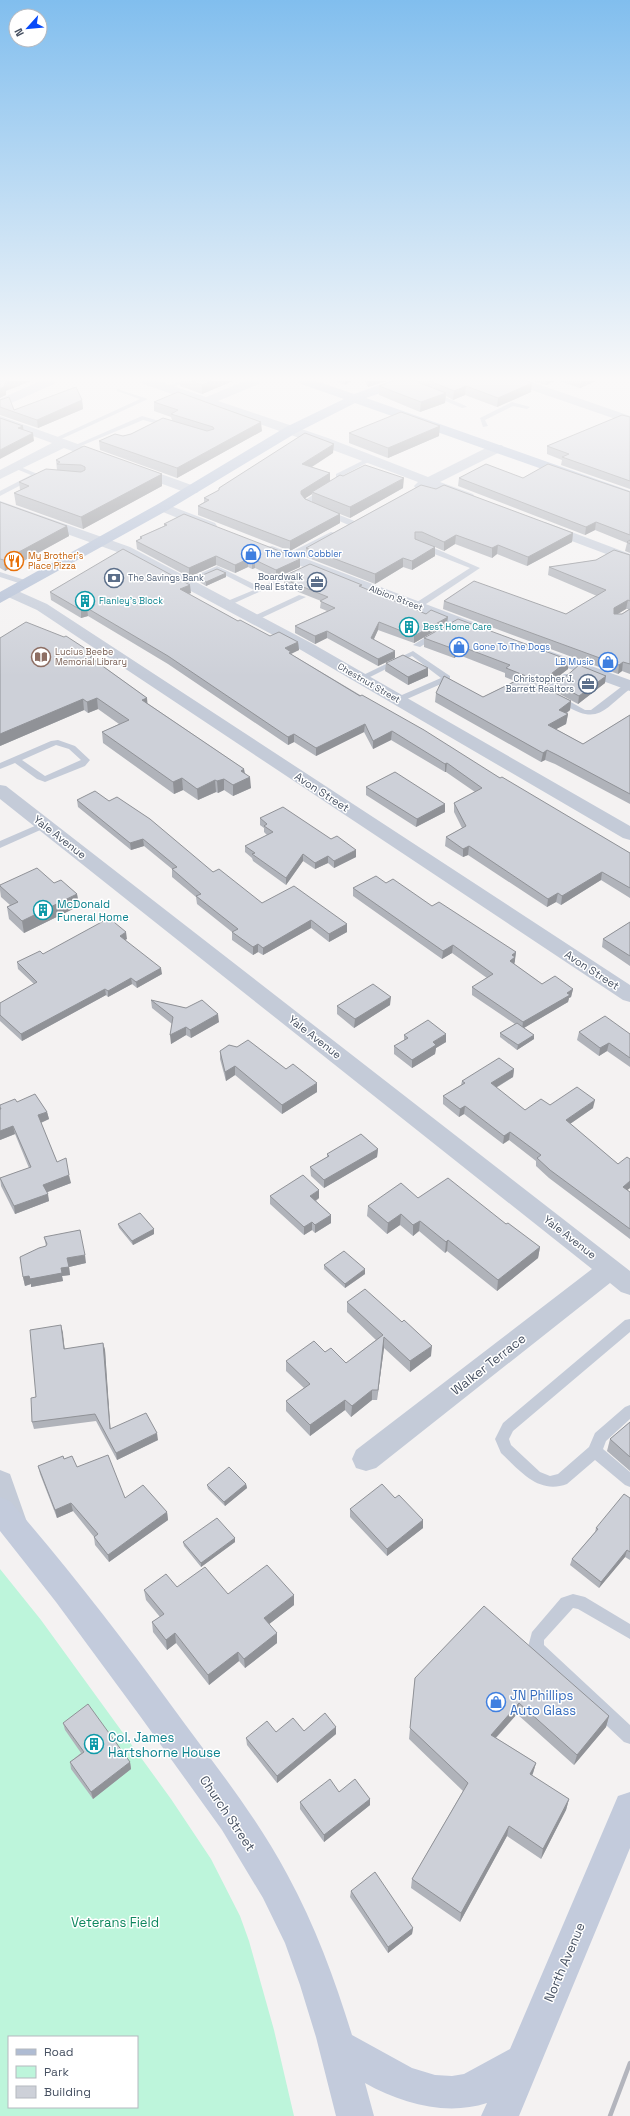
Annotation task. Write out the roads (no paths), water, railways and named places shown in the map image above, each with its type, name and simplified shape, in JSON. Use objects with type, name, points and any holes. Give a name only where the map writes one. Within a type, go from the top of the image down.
[{"type":"main road","points":[[3,596],[28,584],[209,480]]},
{"type":"main road","points":[[585,480],[630,496]]},
{"type":"main road","name":"Church Street","points":[[7,1518],[150,1702],[208,1781],[274,1884],[298,1932],[327,2009],[355,2116]]},
{"type":"main road","name":"North Avenue","points":[[500,2116],[630,1808]]},
{"type":"main road","points":[[338,2047],[408,2085],[440,2095],[469,2092],[522,2062]]},
{"type":"street","points":[[163,480],[192,490]]},
{"type":"street","points":[[423,480],[479,501]]},
{"type":"street","points":[[408,493],[434,480]]},
{"type":"street","name":"Chestnut Street","points":[[0,505],[123,549],[254,618],[361,678],[630,834]]},
{"type":"street","points":[[163,507],[220,530]]},
{"type":"street","points":[[292,557],[367,516]]},
{"type":"street","points":[[529,520],[630,559]]},
{"type":"street","name":"Albion Street","points":[[256,544],[417,606],[450,628],[497,636]]},
{"type":"street","name":"Avon Street","points":[[3,596],[42,607],[630,995]]},
{"type":"street","points":[[526,647],[629,686]]},
{"type":"street","name":"Yale Avenue","points":[[0,790],[630,1285]]},
{"type":"street","name":"Walker Terrace","points":[[366,1459],[610,1269]]},
{"type":"street","points":[[0,1483],[7,1518]]},
{"type":"lane","points":[[0,494],[32,480]]},
{"type":"lane","points":[[340,480],[340,481],[305,502],[308,506],[354,524]]},
{"type":"lane","points":[[417,606],[476,568],[418,545]]},
{"type":"lane","points":[[228,604],[314,566]]},
{"type":"lane","points":[[185,582],[217,568],[260,590]]},
{"type":"lane","points":[[0,574],[28,584]]},
{"type":"lane","points":[[254,618],[302,597]]},
{"type":"lane","points":[[417,645],[450,628]]},
{"type":"lane","points":[[361,678],[413,652],[447,678],[398,700]]},
{"type":"lane","points":[[579,667],[548,692],[583,712],[595,712],[629,686]]},
{"type":"lane","points":[[0,766],[16,759],[55,742],[61,742],[86,760],[84,764],[45,779],[16,759]]},
{"type":"lane","points":[[0,845],[44,825]]},
{"type":"lane","points":[[630,1324],[508,1427],[502,1439],[506,1450],[538,1479],[550,1482],[562,1480],[595,1452],[600,1437],[630,1411]]},
{"type":"lane","points":[[595,1452],[630,1481]]},
{"type":"lane","points":[[630,1632],[580,1602],[573,1601],[565,1605],[537,1637],[536,1644],[541,1654],[630,1736]]},
{"type":"railway","points":[[610,2116],[630,2063]]},
{"type":"place","name":"The Town Cobbler","points":[[251,554]]},
{"type":"place","name":"My Brother's Place Pizza","points":[[14,561]]},
{"type":"place","name":"The Savings Bank","points":[[114,578]]},
{"type":"place","name":"Boardwalk Real Estate","points":[[317,582]]},
{"type":"place","name":"Flanley's Block","points":[[85,601]]},
{"type":"place","name":"Best Home Care","points":[[409,627]]},
{"type":"place","name":"Gone To The Dogs","points":[[459,647]]},
{"type":"place","name":"Lucius Beebe Memorial Library","points":[[41,657]]},
{"type":"place","name":"LB Music","points":[[608,662]]},
{"type":"place","name":"Christopher J. Barrett Realtors","points":[[588,684]]},
{"type":"place","name":"McDonald Funeral Home","points":[[43,910]]},
{"type":"place","name":"JN Phillips Auto Glass","points":[[496,1702]]},
{"type":"place","name":"Col. James Hartshorne House","points":[[94,1744]]},
{"type":"park label","name":"Veterans Field","points":[[115,1922]]}]
